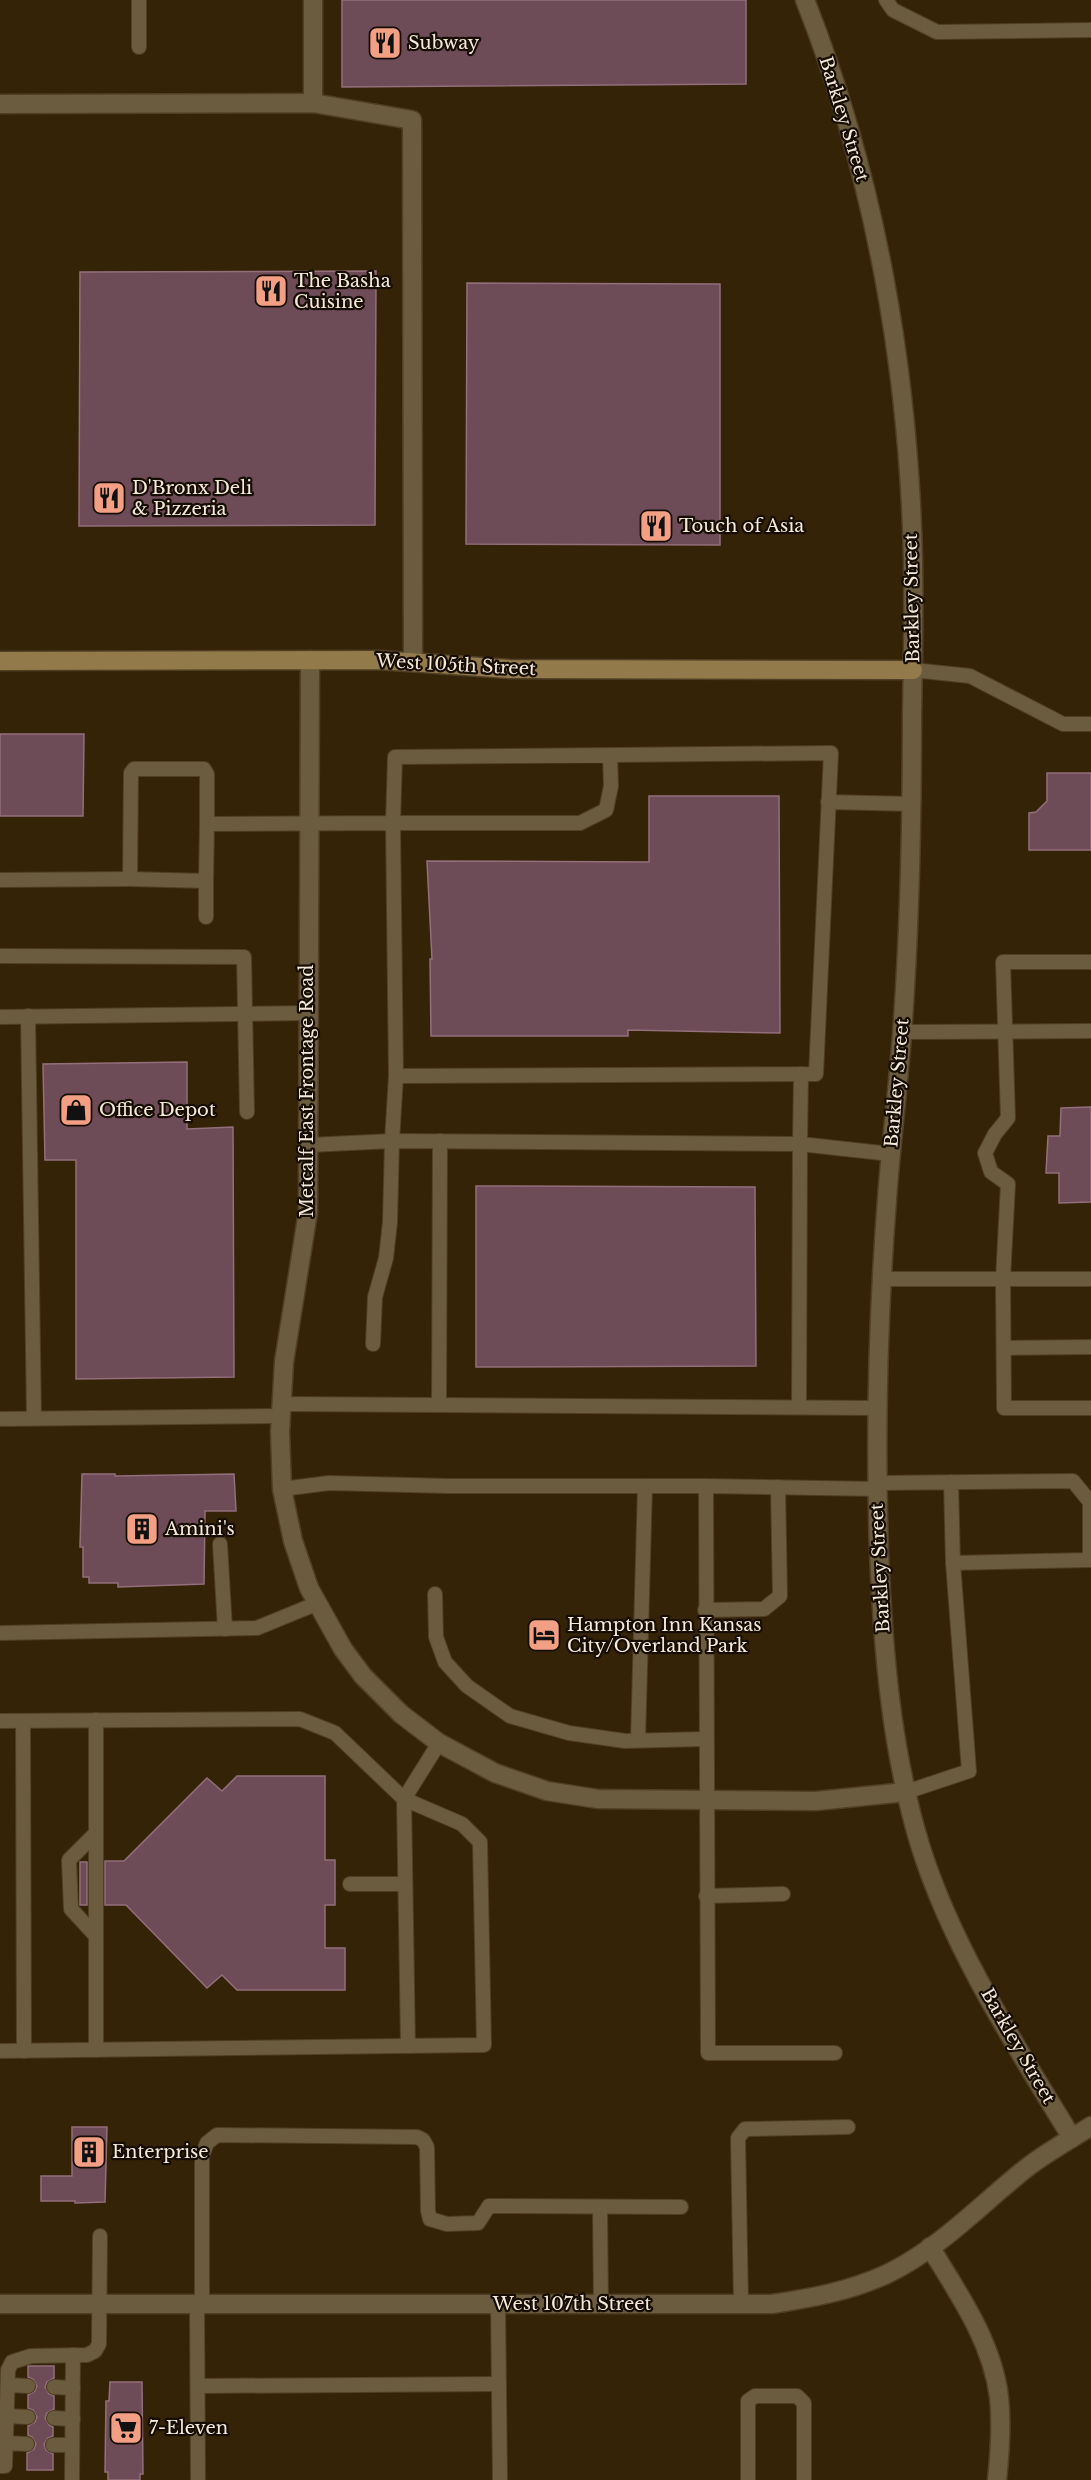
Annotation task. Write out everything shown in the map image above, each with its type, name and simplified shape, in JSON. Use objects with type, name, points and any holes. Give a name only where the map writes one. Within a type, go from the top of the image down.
[{"type":"street","points":[[313,0],[313,103]]},
{"type":"street","name":"Barkley Street","points":[[805,0],[841,106],[863,182],[882,269],[900,376],[912,547],[911,874],[902,1032],[882,1279],[876,1408],[882,1625],[890,1708],[906,1792],[922,1850],[960,1944],[1006,2029],[1072,2138]]},
{"type":"street","points":[[0,104],[313,103],[412,120],[413,662]]},
{"type":"street","name":"West 105th Street","points":[[0,662],[310,660],[413,662],[510,669],[913,670]]},
{"type":"street","name":"Metcalf East Frontage Road","points":[[310,660],[308,1212],[284,1362],[281,1410],[282,1489],[293,1541],[309,1588],[363,1676],[401,1714],[440,1743],[495,1773],[547,1791],[598,1799],[705,1802],[816,1801],[906,1792]]},
{"type":"street","name":"West 107th Street","points":[[0,2304],[772,2304],[837,2292],[888,2273],[930,2247],[975,2213],[1030,2165],[1091,2126]]},
{"type":"street","points":[[930,2247],[978,2327],[991,2363],[999,2395],[1001,2432],[997,2480]]},
{"type":"lane","points":[[139,0],[139,47]]},
{"type":"lane","points":[[886,0],[893,10],[937,32],[1091,30]]},
{"type":"lane","points":[[913,670],[970,676],[1063,724],[1091,724]]},
{"type":"lane","points":[[373,1344],[375,1297],[386,1258],[390,1222],[396,1076],[393,823],[395,756],[831,753],[816,1074],[396,1076]]},
{"type":"lane","points":[[207,824],[580,823],[606,810],[611,786],[610,754]]},
{"type":"lane","points":[[130,879],[131,773],[134,769],[204,769],[207,774],[206,917]]},
{"type":"lane","points":[[828,802],[912,804]]},
{"type":"lane","points":[[0,880],[206,880]]},
{"type":"lane","points":[[0,956],[244,957],[247,1112]]},
{"type":"lane","points":[[1091,962],[1003,962],[1008,1118],[994,1134],[985,1153],[991,1172],[1008,1184],[1003,1279],[1004,1408],[1091,1408]]},
{"type":"lane","points":[[0,1017],[308,1013]]},
{"type":"lane","points":[[28,1016],[34,1418]]},
{"type":"lane","points":[[902,1032],[1091,1031]]},
{"type":"lane","points":[[799,1407],[801,1074]]},
{"type":"lane","points":[[309,1145],[392,1141],[800,1144],[891,1154]]},
{"type":"lane","points":[[439,1405],[440,1141]]},
{"type":"lane","points":[[882,1279],[1091,1279]]},
{"type":"lane","points":[[1004,1348],[1091,1347]]},
{"type":"lane","points":[[0,1419],[439,1405],[876,1408]]},
{"type":"lane","points":[[282,1489],[329,1483],[778,1487],[1073,1481],[1090,1502],[1090,1560],[953,1563]]},
{"type":"lane","points":[[906,1792],[969,1771],[953,1563],[951,1482]]},
{"type":"lane","points":[[638,1740],[645,1486]]},
{"type":"lane","points":[[706,1486],[705,1802],[708,2053],[834,2053]]},
{"type":"lane","points":[[705,1610],[764,1608],[780,1596],[778,1487]]},
{"type":"lane","points":[[220,1544],[225,1629]]},
{"type":"lane","points":[[435,1594],[436,1637],[445,1662],[467,1686],[510,1716],[569,1733],[638,1740],[705,1739]]},
{"type":"lane","points":[[0,1633],[257,1628],[318,1603]]},
{"type":"lane","points":[[0,1721],[300,1719],[335,1733],[404,1799],[462,1824],[480,1842],[484,2045],[0,2051]]},
{"type":"lane","points":[[96,1720],[96,2050]]},
{"type":"lane","points":[[23,1721],[24,2051]]},
{"type":"lane","points":[[408,2046],[404,1799],[440,1743]]},
{"type":"lane","points":[[96,1833],[69,1860],[71,1909],[96,1936]]},
{"type":"lane","points":[[350,1884],[405,1884]]},
{"type":"lane","points":[[706,1896],[783,1894]]},
{"type":"lane","points":[[741,2304],[738,2138],[745,2128],[848,2127]]},
{"type":"lane","points":[[198,2480],[202,2156],[207,2143],[217,2135],[417,2137],[423,2140],[427,2147],[428,2211],[430,2219],[436,2222],[478,2223],[489,2206],[681,2207]]},
{"type":"lane","points":[[600,2207],[601,2304]]},
{"type":"lane","points":[[10,2480],[2,2466],[8,2370],[12,2362],[21,2357],[87,2355],[95,2351],[99,2344],[99,2236]]},
{"type":"lane","points":[[498,2304],[500,2480]]},
{"type":"lane","points":[[72,2480],[73,2355]]},
{"type":"lane","points":[[199,2386],[499,2384]]},
{"type":"lane","points":[[8,2385],[28,2386]]},
{"type":"lane","points":[[54,2387],[73,2388]]},
{"type":"lane","points":[[748,2480],[748,2401],[754,2396],[797,2396],[804,2403],[804,2480]]},
{"type":"lane","points":[[6,2416],[28,2417]]},
{"type":"lane","points":[[54,2418],[73,2419]]},
{"type":"lane","points":[[5,2443],[27,2444]]},
{"type":"lane","points":[[53,2445],[72,2445]]},
{"type":"building","points":[[342,0],[746,0],[746,84],[342,87]]},
{"type":"building","points":[[376,271],[375,525],[79,526],[80,272]]},
{"type":"building","points":[[467,283],[720,284],[720,545],[466,544]]},
{"type":"building","points":[[0,734],[84,734],[83,816],[0,816]]},
{"type":"building","points":[[1047,773],[1091,773],[1091,850],[1029,850],[1029,813],[1036,812],[1047,801]]},
{"type":"building","points":[[649,796],[779,796],[780,1033],[628,1030],[628,1036],[431,1036],[430,959],[432,959],[427,861],[649,862]]},
{"type":"building","points":[[187,1062],[187,1129],[233,1127],[234,1377],[76,1379],[76,1160],[45,1160],[43,1064]]},
{"type":"building","points":[[1091,1107],[1091,1202],[1059,1203],[1059,1173],[1046,1173],[1048,1136],[1060,1136],[1061,1108]]},
{"type":"building","points":[[476,1186],[755,1187],[756,1366],[476,1367]]},
{"type":"building","name":"Amini's","points":[[82,1474],[115,1474],[115,1476],[234,1474],[236,1511],[205,1511],[204,1584],[118,1587],[118,1583],[89,1583],[89,1577],[83,1577],[83,1547],[80,1547]]},
{"type":"building","points":[[237,1776],[325,1776],[325,1860],[335,1860],[335,1905],[325,1905],[325,1948],[345,1948],[345,1990],[237,1990],[222,1975],[207,1988],[126,1905],[105,1905],[105,1861],[124,1861],[207,1778],[222,1791]]},
{"type":"building","points":[[80,1862],[87,1862],[87,1905],[80,1905]]},
{"type":"building","name":"Enterprise","points":[[72,2127],[107,2127],[105,2202],[41,2201],[41,2176],[72,2176]]},
{"type":"building","points":[[28,2366],[54,2366],[54,2378],[47,2382],[45,2387],[49,2394],[54,2396],[54,2409],[47,2413],[45,2418],[53,2427],[53,2436],[48,2438],[44,2444],[46,2450],[53,2454],[53,2470],[27,2470],[27,2453],[34,2449],[36,2444],[28,2435],[28,2426],[35,2422],[37,2417],[33,2410],[28,2408],[28,2395],[35,2391],[37,2386],[33,2379],[28,2377]]},
{"type":"building","name":"7-Eleven","points":[[110,2382],[142,2382],[143,2474],[140,2474],[140,2480],[108,2480],[108,2472],[105,2472],[106,2401],[109,2401]]},
{"type":"place","name":"Subway","points":[[385,43]]},
{"type":"place","name":"The Basha Cuisine","points":[[271,291]]},
{"type":"place","name":"D'Bronx Deli & Pizzeria","points":[[109,498]]},
{"type":"place","name":"Touch of Asia","points":[[656,526]]},
{"type":"place","name":"Office Depot","points":[[76,1110]]},
{"type":"place","name":"Amini's","points":[[142,1529]]},
{"type":"place","name":"Hampton Inn Kansas City/Overland Park","points":[[544,1635]]},
{"type":"place","name":"Enterprise","points":[[89,2152]]},
{"type":"place","name":"7-Eleven","points":[[126,2428]]}]
